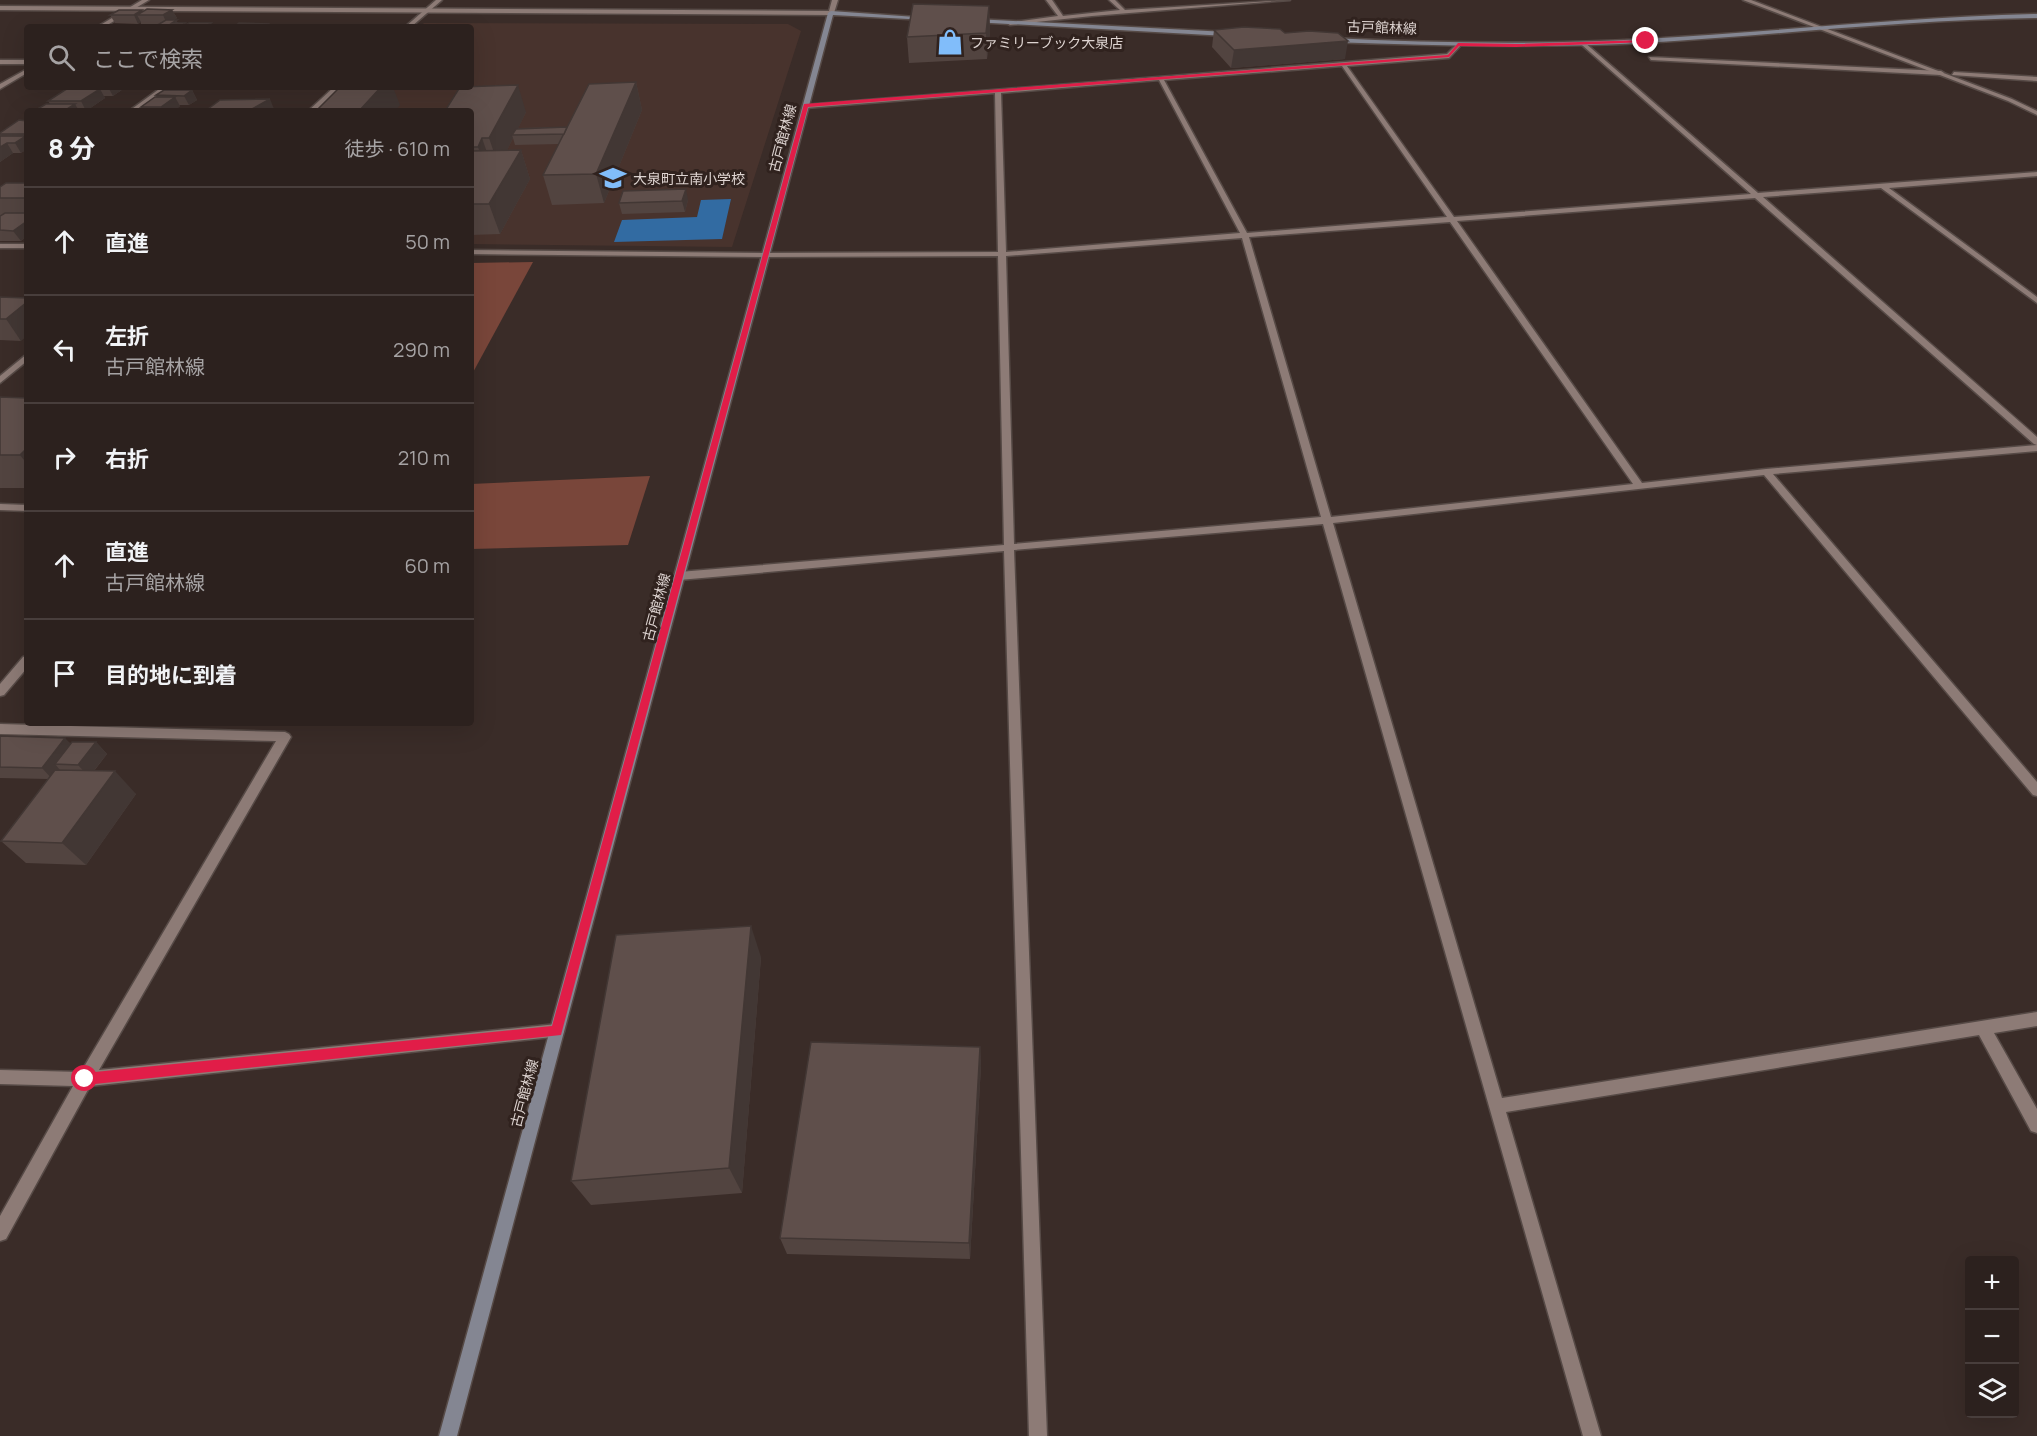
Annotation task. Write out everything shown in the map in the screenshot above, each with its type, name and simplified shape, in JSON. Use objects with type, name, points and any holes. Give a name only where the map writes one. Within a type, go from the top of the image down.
[{"type":"main road","points":[[831,13],[938,19]]},
{"type":"main road","name":"古戸館林線","points":[[448,1436],[831,13]]},
{"type":"main road","name":"古戸館林線","points":[[1328,39],[1458,45],[1584,44],[1965,17],[2037,16]]},
{"type":"main road","points":[[962,20],[1234,34]]},
{"type":"street","points":[[105,24],[146,0]]},
{"type":"street","points":[[412,24],[440,0]]},
{"type":"street","points":[[0,8],[831,13],[835,0]]},
{"type":"street","points":[[1049,0],[1062,18]]},
{"type":"street","points":[[1112,0],[1124,12]]},
{"type":"street","points":[[1010,23],[1287,0]]},
{"type":"street","points":[[1746,0],[1941,73],[2037,113]]},
{"type":"street","points":[[1584,44],[2037,441]]},
{"type":"street","points":[[806,105],[1449,56],[1458,45]]},
{"type":"street","points":[[1650,58],[2037,78]]},
{"type":"street","points":[[0,62],[24,62]]},
{"type":"street","points":[[1343,64],[1639,485]]},
{"type":"street","points":[[0,87],[24,72]]},
{"type":"street","points":[[1161,78],[1245,236],[1329,520],[1592,1436]]},
{"type":"street","points":[[136,108],[162,90]]},
{"type":"street","points":[[314,108],[334,90]]},
{"type":"street","points":[[998,91],[1038,1436]]},
{"type":"street","points":[[474,252],[766,255],[1003,254],[2037,174]]},
{"type":"street","points":[[1882,186],[2037,301]]},
{"type":"street","points":[[0,246],[24,246]]},
{"type":"street","points":[[0,380],[24,360]]},
{"type":"street","points":[[680,576],[1329,520],[1766,472],[2037,448]]},
{"type":"street","points":[[1766,472],[2037,791]]},
{"type":"street","points":[[0,507],[24,508]]},
{"type":"street","points":[[0,692],[24,664]]},
{"type":"street","points":[[0,729],[285,737],[85,1079],[0,1233]]},
{"type":"street","points":[[1497,1106],[2037,1019]]},
{"type":"street","points":[[1983,1028],[2037,1125]]},
{"type":"street","points":[[0,1077],[85,1079],[557,1031]]},
{"type":"shaded area","name":"大泉町立南小学校","points":[[424,23],[788,24],[801,31],[732,247],[474,244],[474,108],[326,108],[346,90],[474,90],[474,24]]},
{"type":"shaded area","points":[[533,262],[474,370],[474,263]]},
{"type":"shaded area","points":[[650,476],[628,545],[474,549],[474,484]]},
{"type":"water","points":[[731,199],[722,239],[614,242],[622,220],[697,217],[701,200]]},
{"type":"building","points":[[913,4],[989,6],[986,33],[907,37]]},
{"type":"building","points":[[147,9],[172,10],[163,15],[137,15]]},
{"type":"building","points":[[119,10],[142,10],[134,15],[110,15]]},
{"type":"building","points":[[166,20],[177,20],[172,23],[185,23],[184,24],[159,24]]},
{"type":"building","points":[[1244,27],[1280,29],[1285,33],[1309,31],[1338,33],[1348,41],[1234,50],[1214,30]]},
{"type":"building","points":[[636,82],[596,174],[543,175],[589,84]]},
{"type":"building","points":[[518,85],[489,138],[482,138],[478,147],[474,147],[474,108],[447,108],[458,90],[474,90],[474,87]]},
{"type":"building","points":[[65,90],[98,90],[81,101],[48,101]]},
{"type":"building","points":[[164,90],[192,90],[184,96],[156,95]]},
{"type":"building","points":[[337,90],[378,90],[362,108],[319,108]]},
{"type":"building","points":[[155,97],[175,97],[161,107],[141,107]]},
{"type":"building","points":[[270,99],[254,108],[209,108],[220,100]]},
{"type":"building","points":[[46,104],[75,104],[69,108],[39,108]]},
{"type":"building","points":[[19,120],[24,121],[24,134],[0,133]]},
{"type":"building","points":[[567,127],[564,134],[512,135],[516,129]]},
{"type":"building","points":[[0,136],[24,136],[15,143],[7,143],[0,147]]},
{"type":"building","points":[[521,150],[489,204],[474,204],[474,151]]},
{"type":"building","points":[[6,183],[24,183],[24,198],[0,198],[0,187]]},
{"type":"building","points":[[686,189],[682,201],[619,203],[623,191]]},
{"type":"building","points":[[5,213],[24,213],[24,223],[13,231],[0,230],[0,216]]},
{"type":"building","points":[[0,297],[24,298],[24,304],[6,319],[0,319]]},
{"type":"building","points":[[0,397],[24,398],[24,451],[20,455],[0,455]]},
{"type":"building","points":[[0,736],[65,738],[42,768],[0,767]]},
{"type":"building","points":[[72,742],[96,742],[78,765],[55,764]]},
{"type":"building","points":[[55,770],[115,771],[62,843],[1,841]]},
{"type":"building","points":[[751,926],[729,1168],[571,1181],[616,935]]},
{"type":"building","points":[[811,1042],[980,1047],[969,1243],[780,1238]]},
{"type":"place","name":"ファミリーブック大泉店","points":[[950,42]]},
{"type":"place","name":"大泉町立南小学校","points":[[613,178]]},
{"type":"route","points":[[85,1079],[557,1031],[806,105],[1449,56],[1458,45],[1516,46],[1646,41]]}]
